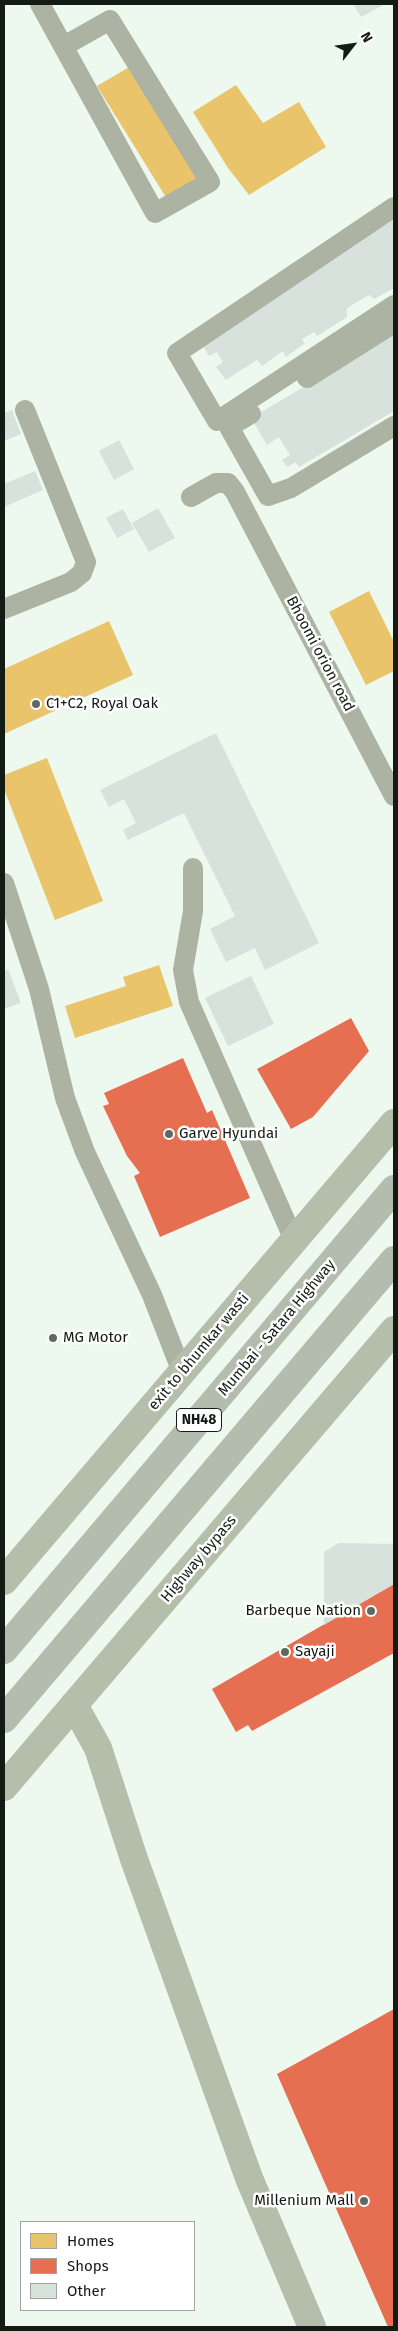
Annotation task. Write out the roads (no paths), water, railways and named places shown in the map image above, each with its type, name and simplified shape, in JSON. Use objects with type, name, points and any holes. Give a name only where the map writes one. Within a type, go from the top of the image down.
[{"type":"highway","name":"Mumbai - Satara Highway","points":[[4,1650],[394,1190]]},
{"type":"highway","name":"NH48","points":[[4,1719],[394,1260]]},
{"type":"main road","name":"exit to bhumkar wasti","points":[[4,1581],[394,1123]]},
{"type":"main road","name":"Highway bypass","points":[[4,1787],[394,1330]]},
{"type":"street","points":[[40,4],[155,213],[210,182],[110,20],[64,46]]},
{"type":"street","points":[[394,207],[178,353],[217,421],[394,305]]},
{"type":"street","points":[[394,323],[229,427],[268,496],[291,488],[394,426]]},
{"type":"street","points":[[4,609],[71,582],[82,573],[86,562],[25,410]]},
{"type":"street","name":"Bhoomi orion road","points":[[191,497],[216,483],[228,483],[235,492],[394,796]]},
{"type":"street","points":[[193,868],[193,911],[183,970],[190,1002],[294,1240]]},
{"type":"street","points":[[4,883],[39,989],[65,1098],[85,1152],[152,1295],[182,1372]]},
{"type":"street","points":[[74,1705],[98,1748],[134,1859],[249,2178],[312,2327]]},
{"type":"place","name":"C1+C2, Royal Oak","points":[[36,704]]},
{"type":"place","name":"Garve Hyundai","points":[[169,1134]]},
{"type":"place","name":"MG Motor","points":[[53,1338]]},
{"type":"place","name":"Barbeque Nation","points":[[371,1611]]},
{"type":"place","name":"Sayaji","points":[[285,1652]]},
{"type":"place","name":"Millenium Mall","points":[[364,2201]]}]
